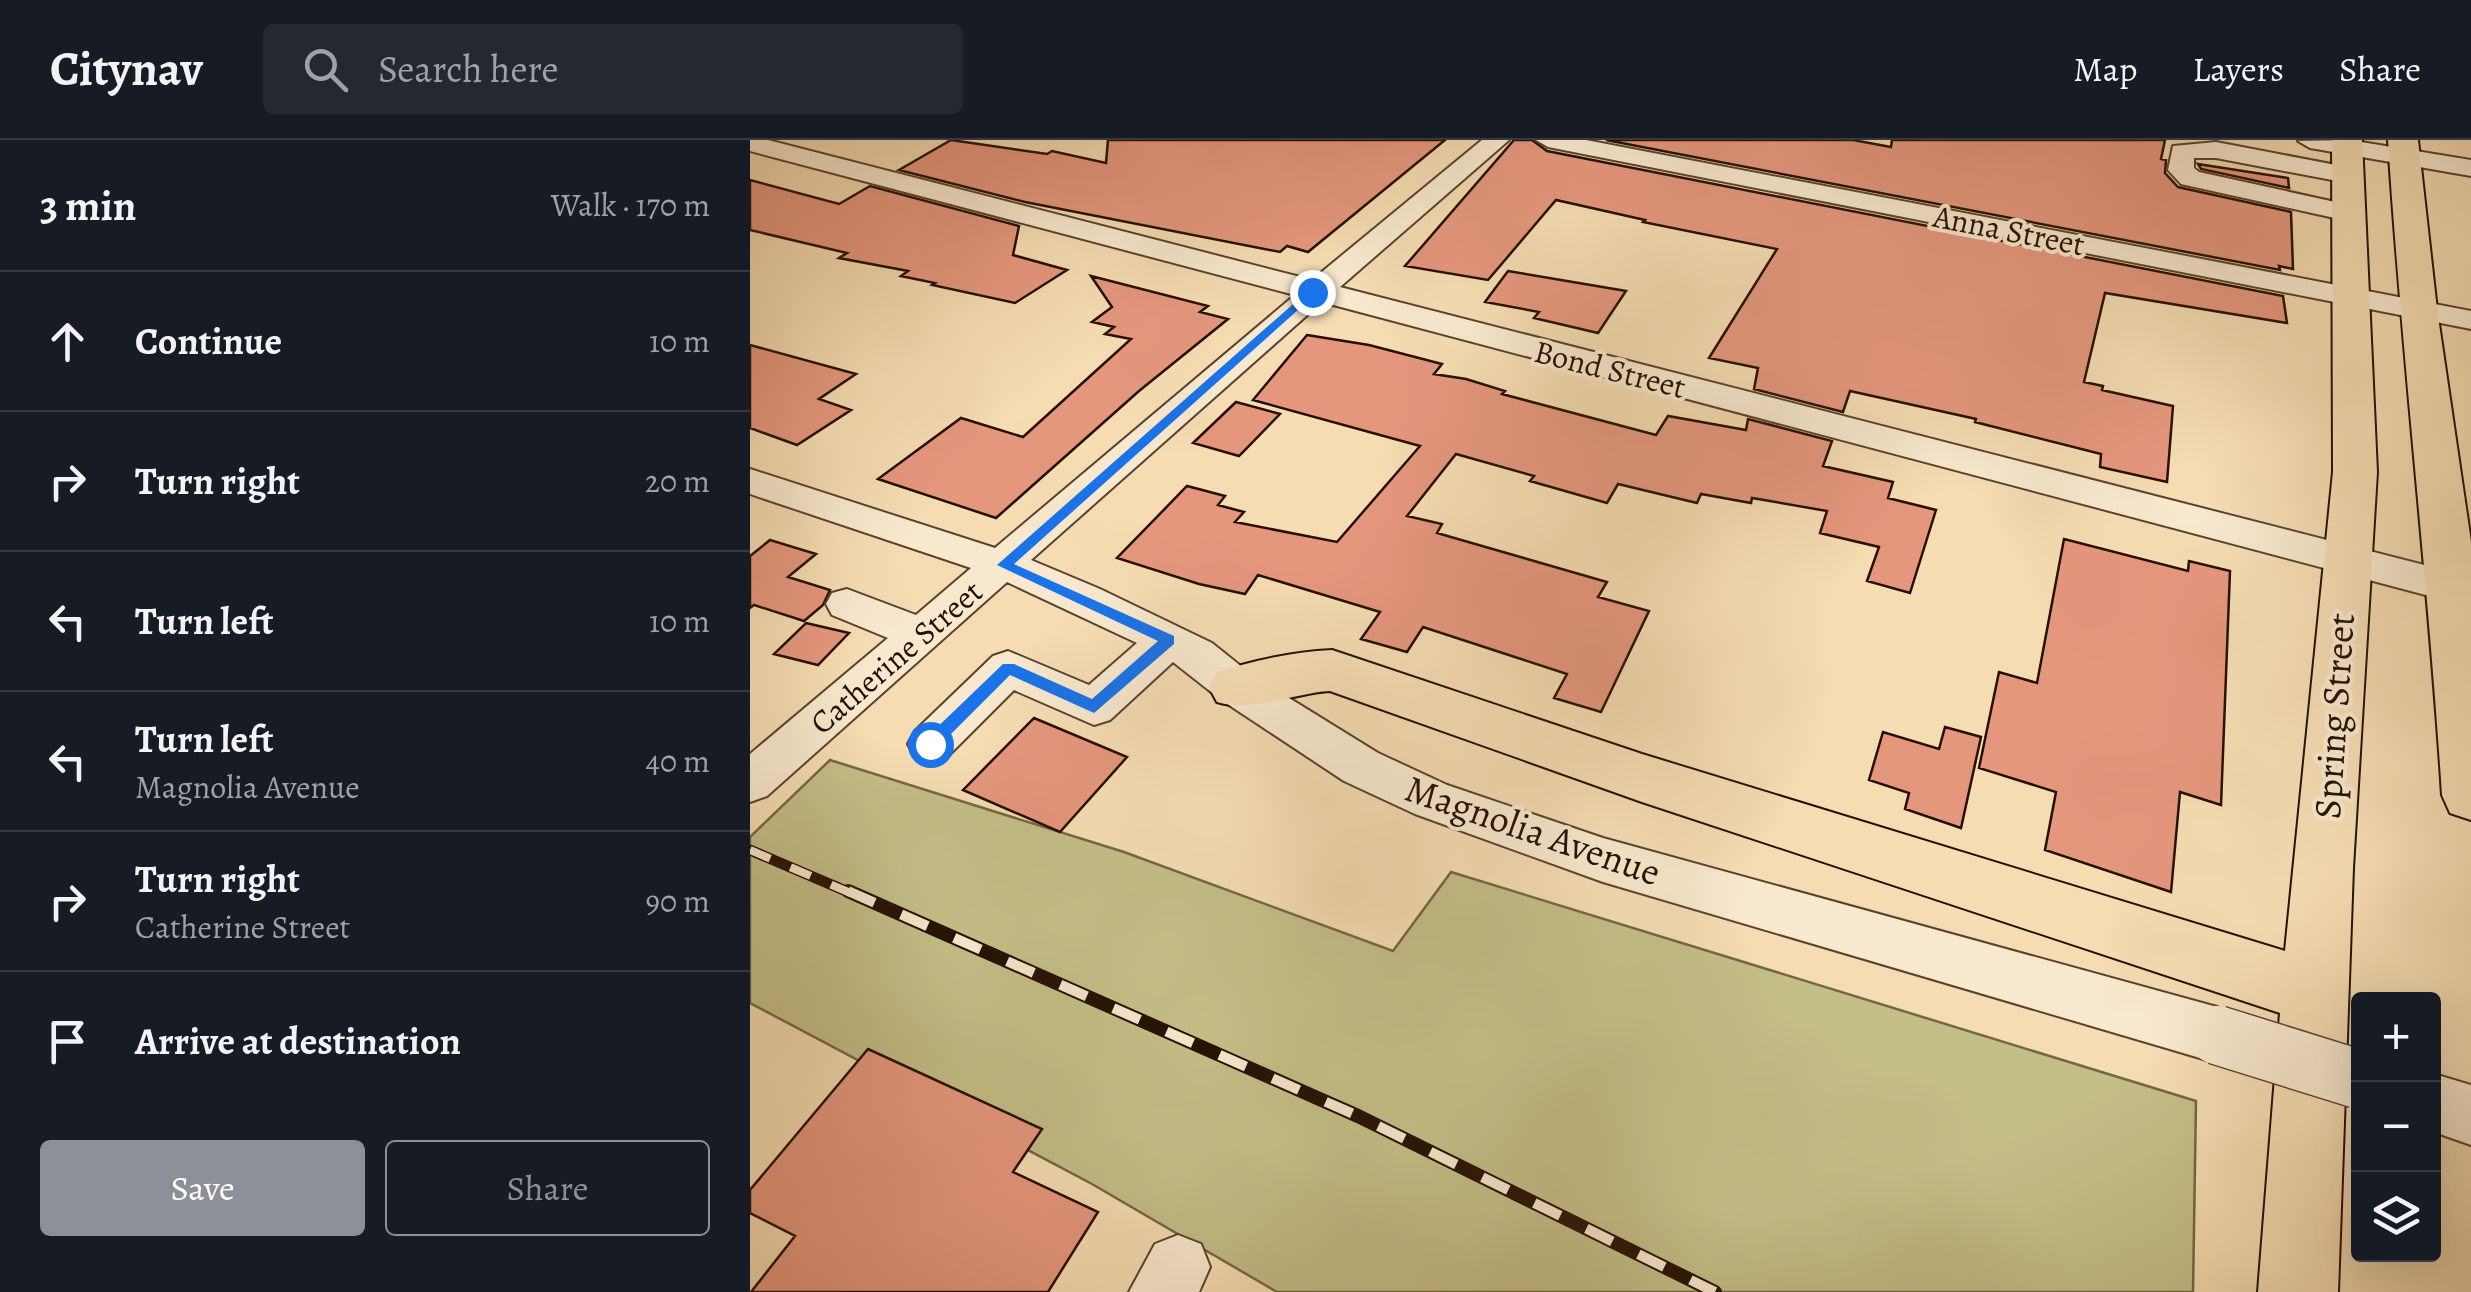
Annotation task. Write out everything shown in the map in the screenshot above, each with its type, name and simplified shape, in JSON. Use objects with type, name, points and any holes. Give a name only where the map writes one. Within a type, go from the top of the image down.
[{"type":"highway","points":[[2403,148],[2418,310],[2462,590],[2471,795]]},
{"type":"highway","name":"Spring Street","points":[[2298,1292],[2314,992],[2355,472],[2347,154]]},
{"type":"highway","points":[[1236,687],[1299,672],[1332,670],[1642,778],[2314,992]]},
{"type":"street","name":"Catherine Street","points":[[750,782],[1004,565],[1312,292],[1497,140]]},
{"type":"street","name":"Anna Street","points":[[1548,140],[2471,320]]},
{"type":"street","points":[[2302,140],[2347,154]]},
{"type":"street","name":"Bond Street","points":[[750,143],[2462,590]]},
{"type":"street","points":[[2348,219],[2190,178],[2180,170],[2182,151],[2216,145],[2347,154],[2403,148],[2471,168]]},
{"type":"street","points":[[2220,201],[2348,219]]},
{"type":"street","name":"Magnolia Avenue","points":[[750,482],[1004,565],[1169,640],[1361,767],[1432,800],[1603,860],[2351,1077]]},
{"type":"street","points":[[846,604],[922,635]]},
{"type":"street","points":[[930,744],[1008,668],[1094,707],[1169,640]]},
{"type":"street","points":[[2441,1105],[2471,1115]]},
{"type":"shaded area","points":[[830,760],[1124,852],[1393,951],[1451,872],[2196,1101],[2193,1292],[1277,1292],[1092,1184],[750,1003],[750,837]]},
{"type":"building","points":[[951,140],[1047,154],[1052,151],[1106,163],[1108,140],[1445,140],[1308,252],[1287,246],[1280,252],[1025,202],[899,170]]},
{"type":"building","points":[[1514,140],[1532,140],[1547,151],[2283,296],[2287,323],[2105,293],[2084,382],[2103,386],[2102,390],[2173,406],[2167,482],[2100,467],[2101,454],[1975,422],[1976,419],[1850,391],[1843,412],[1754,389],[1758,368],[1709,358],[1777,249],[1556,200],[1488,280],[1405,266]]},
{"type":"building","points":[[1606,140],[1853,140],[1891,147],[1892,140],[2165,140],[2161,159],[2166,160],[2165,173],[2178,187],[2291,212],[2293,269],[2279,266],[2280,270]]},
{"type":"building","points":[[2198,164],[2288,178],[2289,188],[2201,169]]},
{"type":"building","points":[[750,180],[839,204],[870,186],[1019,226],[1013,255],[1067,270],[1015,303],[932,285],[935,283],[901,276],[908,271],[839,258],[847,253],[750,230]]},
{"type":"building","points":[[1508,271],[1626,291],[1598,333],[1534,318],[1539,312],[1485,302]]},
{"type":"building","points":[[1091,276],[1208,306],[1200,312],[1228,319],[1139,391],[996,518],[878,479],[961,418],[1023,437],[1131,339],[1105,334],[1114,327],[1092,322],[1112,307]]},
{"type":"building","points":[[1307,335],[1369,345],[1442,364],[1434,374],[1466,379],[1505,391],[1502,394],[1656,435],[1668,416],[1746,430],[1748,419],[1832,441],[1823,466],[1893,482],[1888,498],[1936,510],[1910,593],[1867,581],[1879,547],[1820,533],[1827,511],[1701,494],[1697,503],[1618,484],[1607,503],[1530,481],[1534,476],[1456,454],[1407,516],[1442,524],[1437,533],[1607,582],[1598,597],[1649,611],[1601,712],[1554,698],[1567,674],[1423,627],[1407,652],[1361,639],[1380,612],[1258,575],[1245,594],[1117,558],[1187,486],[1225,496],[1218,505],[1244,512],[1235,522],[1337,542],[1420,446],[1253,400]]},
{"type":"building","points":[[750,345],[856,374],[819,399],[851,410],[797,445],[750,428]]},
{"type":"building","points":[[1236,402],[1280,414],[1239,456],[1193,443]]},
{"type":"building","points":[[2064,539],[2188,571],[2189,561],[2230,571],[2221,805],[2180,792],[2171,892],[2045,850],[2056,792],[1979,768],[1999,672],[2037,683]]},
{"type":"building","points":[[770,540],[816,554],[788,577],[830,590],[823,605],[804,621],[754,605],[750,608],[750,556]]},
{"type":"building","points":[[806,623],[849,633],[818,665],[774,654]]},
{"type":"building","points":[[1034,718],[1127,757],[1060,832],[963,790]]},
{"type":"building","points":[[1945,727],[1981,737],[1961,828],[1905,809],[1909,793],[1869,780],[1883,732],[1939,749]]},
{"type":"building","points":[[868,1049],[1042,1129],[1013,1172],[1098,1212],[1048,1292],[751,1292],[795,1236],[750,1213],[750,1190]]},
{"type":"railway","points":[[750,850],[853,894]]},
{"type":"railway","points":[[848,891],[1358,1116],[1715,1292]]},
{"type":"route","points":[[930,744],[1008,668],[1052,684],[1094,707],[1169,640],[1004,565],[1312,292]]}]
